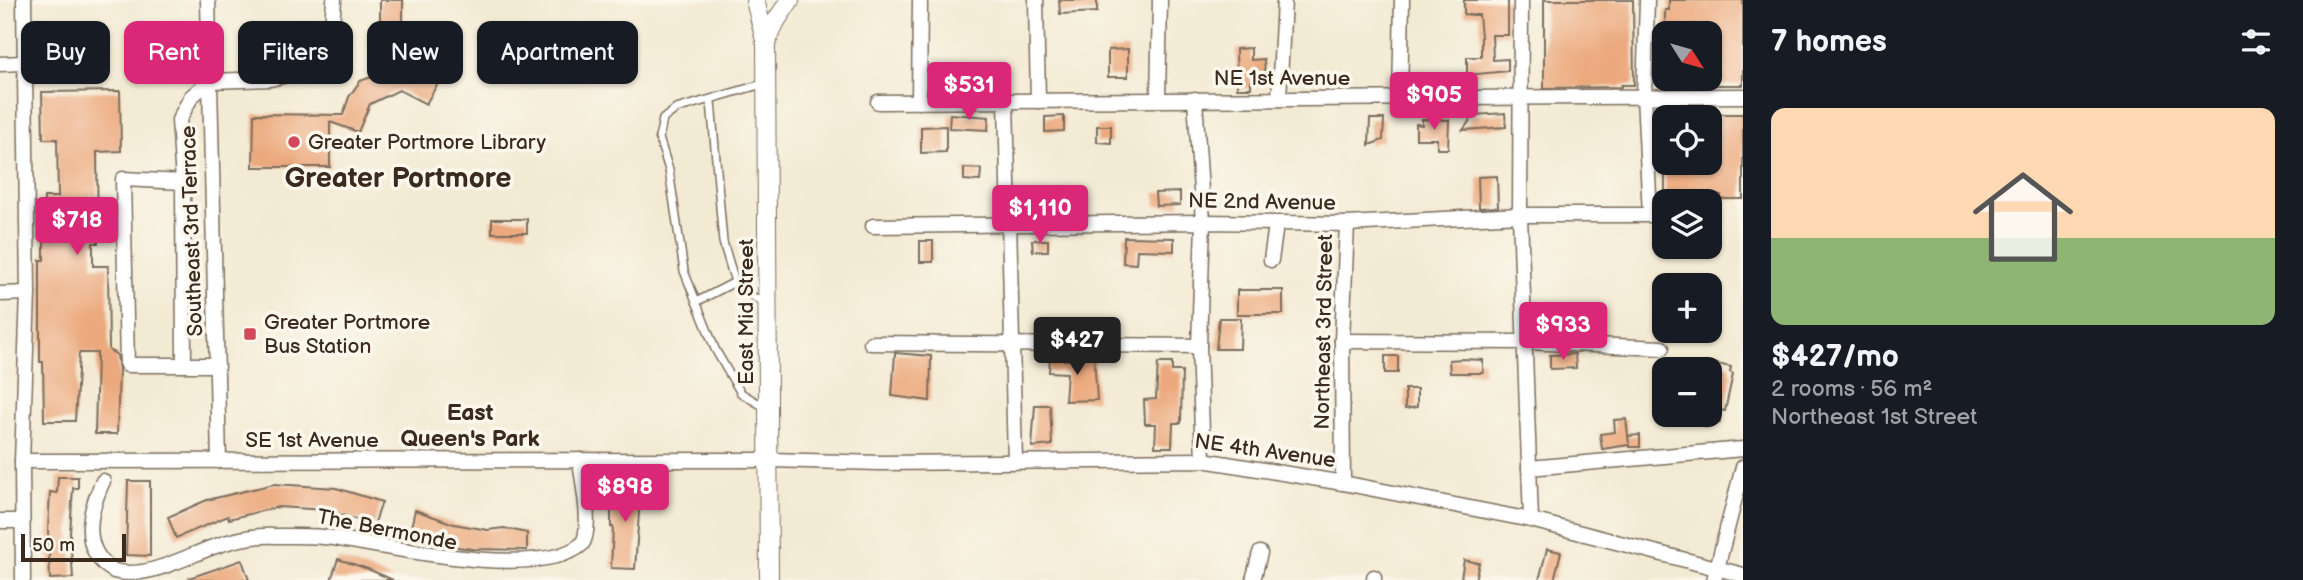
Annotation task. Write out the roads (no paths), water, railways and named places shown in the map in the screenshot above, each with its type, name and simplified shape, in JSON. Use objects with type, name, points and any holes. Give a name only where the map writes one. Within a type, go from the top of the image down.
[{"type":"street","points":[[24,0],[24,21]]},
{"type":"street","name":"Southeast 3rd Terrace","points":[[208,0],[208,21]]},
{"type":"street","points":[[224,81],[270,79],[319,65],[330,50],[334,0]]},
{"type":"street","name":"East Mid Street","points":[[755,0],[766,44],[767,83],[769,580]]},
{"type":"street","name":"East Mid Street","points":[[766,44],[776,21],[790,0]]},
{"type":"street","points":[[919,102],[920,0]]},
{"type":"street","points":[[1036,0],[1038,101]]},
{"type":"street","points":[[1158,99],[1160,0]]},
{"type":"street","points":[[1279,99],[1283,0]]},
{"type":"street","points":[[1400,99],[1402,0]]},
{"type":"street","points":[[1521,0],[1520,215],[1531,520]]},
{"type":"street","points":[[1644,96],[1647,0]]},
{"type":"street","points":[[0,64],[21,63]]},
{"type":"street","points":[[23,580],[23,461],[29,293],[24,84]]},
{"type":"street","points":[[184,365],[183,182],[179,120],[191,97],[206,84]]},
{"type":"street","name":"Southeast 3rd Terrace","points":[[209,84],[219,461]]},
{"type":"street","name":"NE 2nd Avenue","points":[[873,226],[1203,222],[1347,224],[1520,215],[1650,215],[1644,96]]},
{"type":"street","name":"NE 1st Avenue","points":[[878,102],[1743,96]]},
{"type":"street","points":[[1195,99],[1203,222],[1199,346],[1203,460]]},
{"type":"street","points":[[1006,101],[1015,461]]},
{"type":"street","points":[[183,182],[123,179],[127,365],[217,365]]},
{"type":"street","name":"Northeast 3rd Street","points":[[1343,483],[1342,341],[1347,224]]},
{"type":"street","points":[[1271,260],[1276,225]]},
{"type":"street","points":[[0,294],[29,293]]},
{"type":"street","points":[[1342,341],[1525,342],[1662,348]]},
{"type":"street","points":[[871,343],[1199,346]]},
{"type":"street","points":[[1529,468],[1743,449]]},
{"type":"street","name":"The Bermonde","points":[[103,481],[94,502],[89,536],[102,562],[122,575],[142,575],[161,570],[211,547],[250,537],[270,536],[336,539],[438,563],[493,570],[536,570],[565,561],[584,542],[587,518],[580,460]]},
{"type":"street","name":"SE 1st Avenue","points":[[23,461],[769,460]]},
{"type":"street","name":"NE 4th Avenue","points":[[769,460],[880,463],[1203,460],[1343,483],[1531,520],[1716,574],[1743,575]]},
{"type":"street","points":[[1716,574],[1743,467]]},
{"type":"street","points":[[0,522],[22,521]]},
{"type":"street","points":[[1253,580],[1260,553]]},
{"type":"lane","points":[[767,83],[676,109],[663,119],[659,138],[669,170],[684,271],[696,302],[715,348],[741,393],[769,411]]},
{"type":"lane","points":[[711,100],[723,242],[735,282],[742,291],[768,305]]},
{"type":"lane","points":[[696,302],[735,282]]},
{"type":"place","name":"Greater Portmore Library","points":[[294,142]]},
{"type":"place","name":"Greater Portmore Bus Station","points":[[250,334]]},
{"type":"district","name":"Greater Portmore","points":[[398,178]]},
{"type":"district","name":"East Queen's Park","points":[[470,426]]}]
